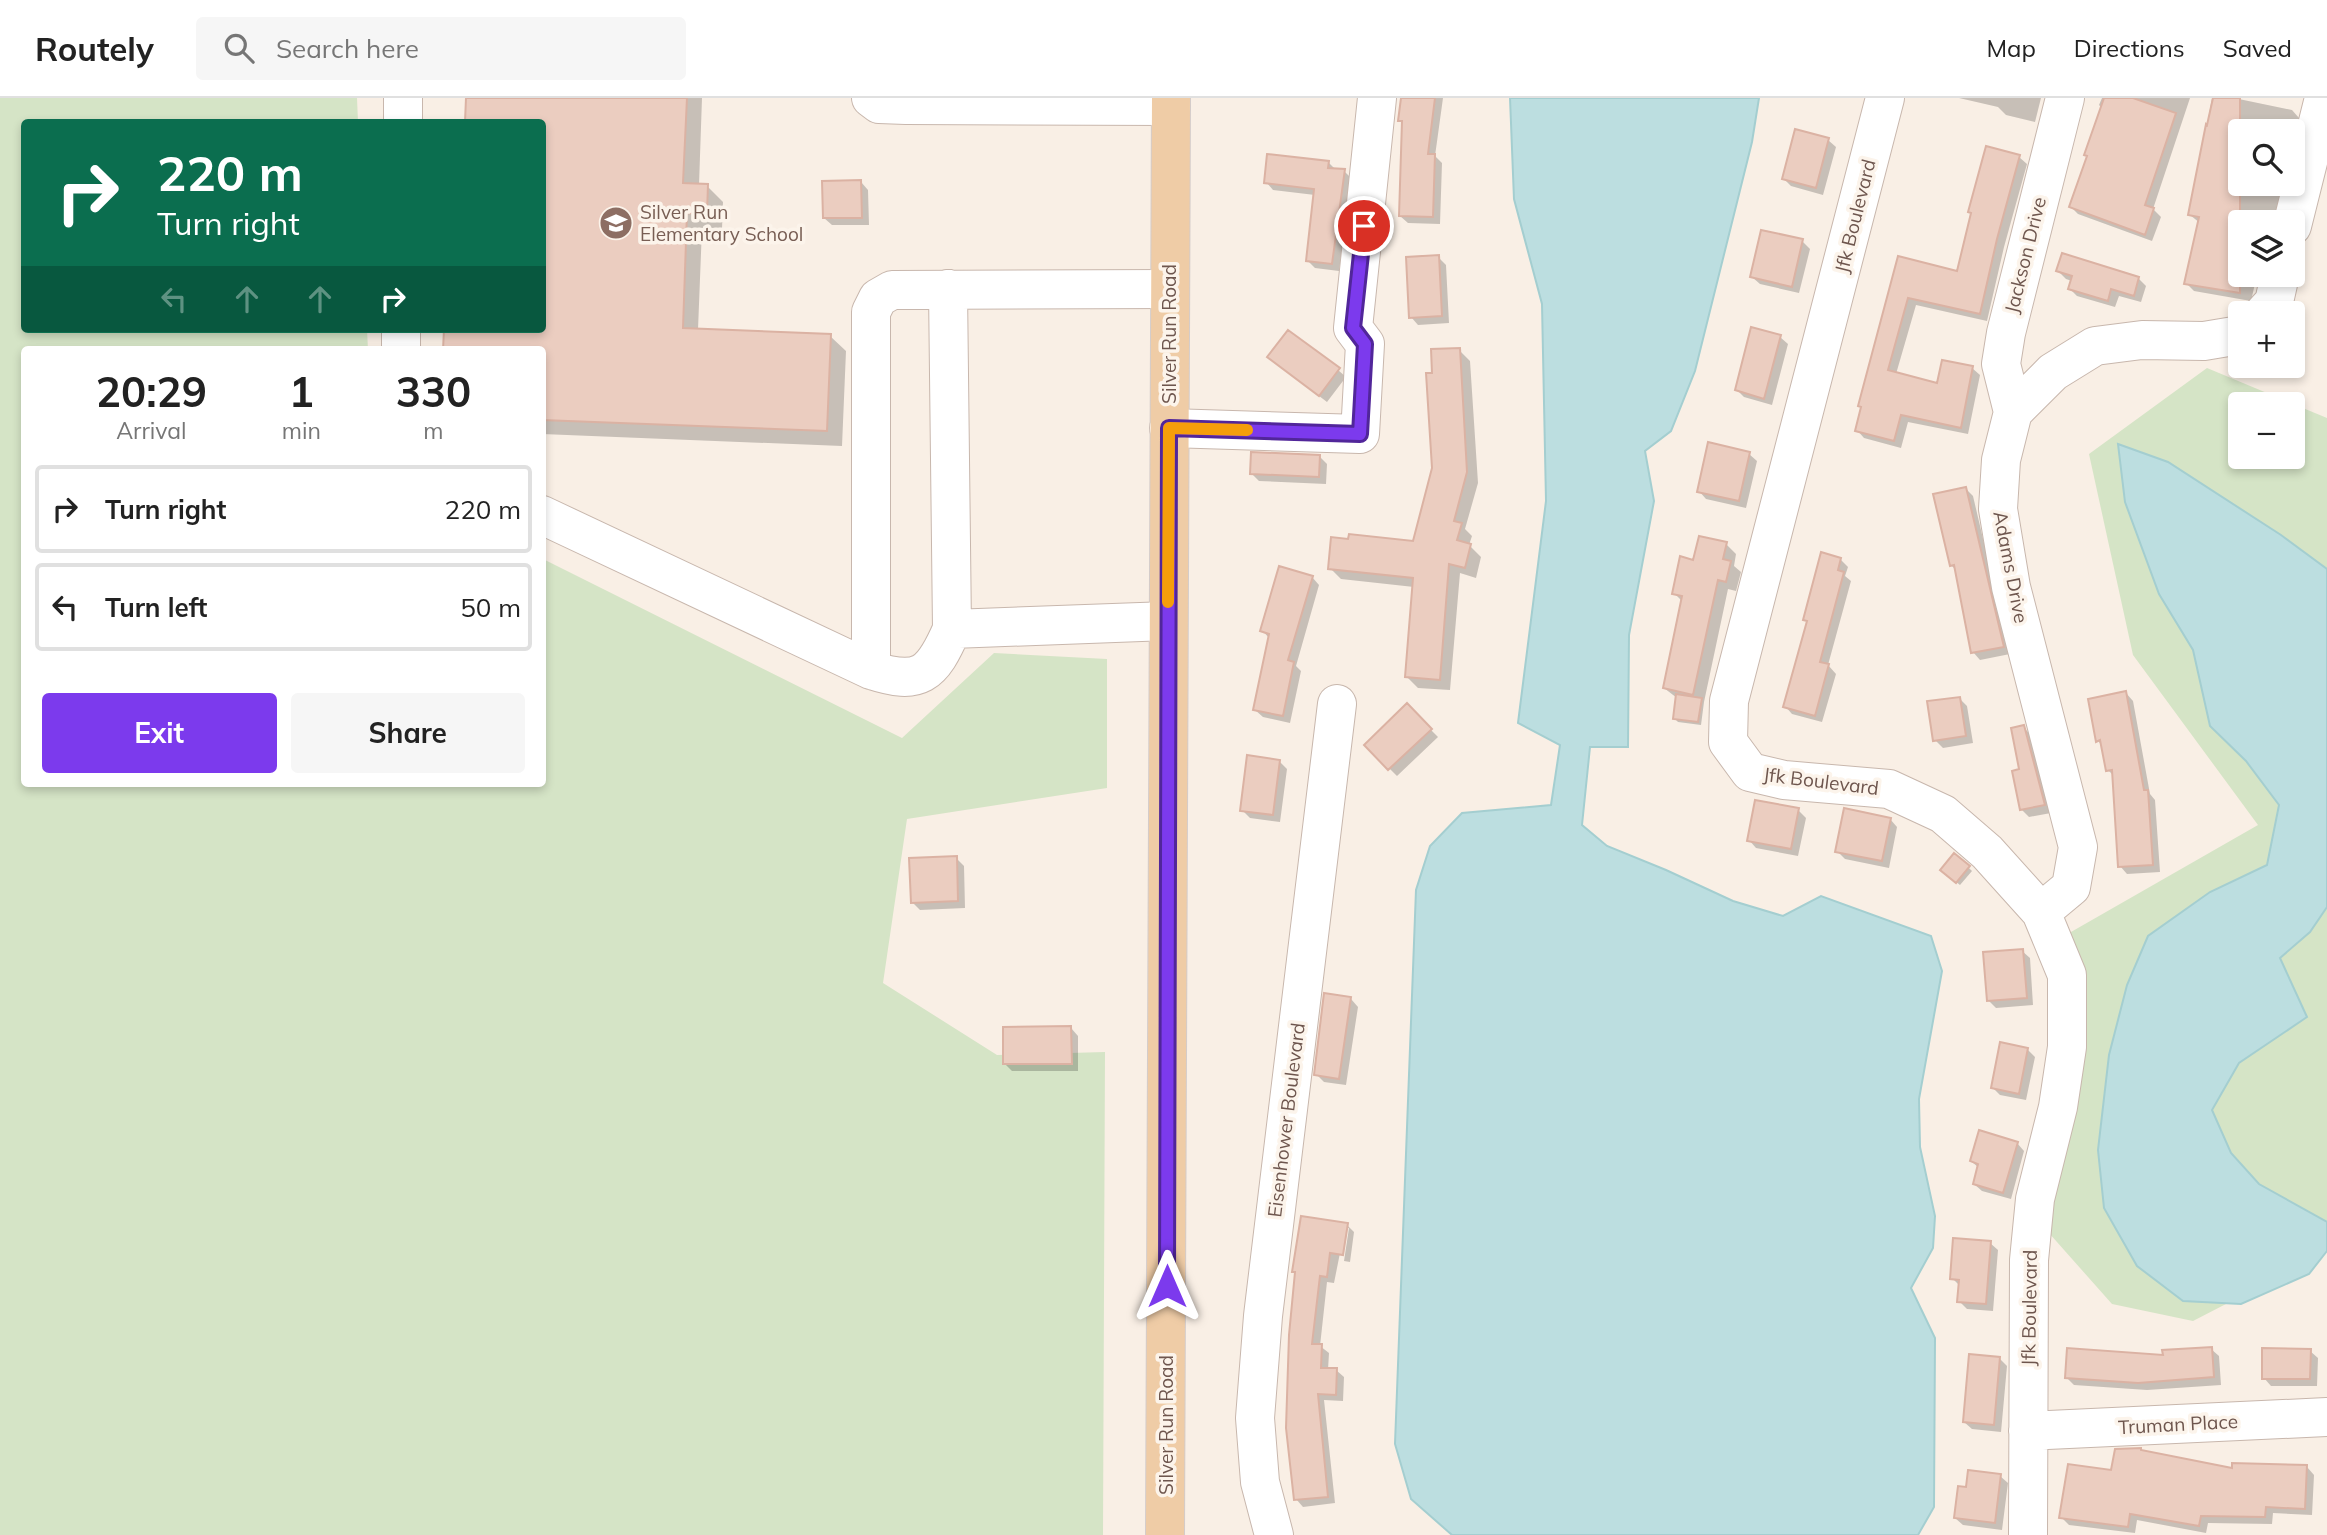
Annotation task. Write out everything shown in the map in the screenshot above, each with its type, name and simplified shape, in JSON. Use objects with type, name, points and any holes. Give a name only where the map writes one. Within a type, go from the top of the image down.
[{"type":"main road","name":"Silver Run Road","points":[[1165,1535],[1171,102]]},
{"type":"street","points":[[403,98],[403,119]]},
{"type":"street","points":[[871,98],[879,104],[1171,102]]},
{"type":"street","points":[[1169,428],[1360,434],[1365,344],[1353,328],[1377,98]]},
{"type":"street","name":"Jfk Boulevard","points":[[1885,98],[1729,701],[1728,742],[1750,772],[1784,780],[1889,789],[1943,814],[1987,852],[2041,912],[2067,975],[2067,1047],[2058,1107],[2035,1199],[2029,1260],[2028,1535]]},
{"type":"street","name":"Jackson Drive","points":[[2013,412],[2001,365],[2006,333],[2065,98]]},
{"type":"street","points":[[2296,210],[2324,98]]},
{"type":"street","points":[[871,670],[871,312],[878,298],[892,289],[1170,289]]},
{"type":"street","points":[[546,517],[871,670],[896,678],[915,676],[930,669],[942,654],[952,629],[948,289]]},
{"type":"street","points":[[2013,412],[2053,372],[2095,346],[2141,340],[2204,341],[2228,337]]},
{"type":"street","name":"Adams Drive","points":[[2013,412],[2001,460],[1998,509],[2011,587],[2078,847],[2071,887],[2041,912]]},
{"type":"street","points":[[952,629],[1168,621]]},
{"type":"street","name":"Eisenhower Boulevard","points":[[1274,1535],[1260,1482],[1255,1418],[1264,1302],[1337,704]]},
{"type":"street","name":"Truman Place","points":[[2028,1431],[2327,1417]]},
{"type":"green space","points":[[0,98],[357,98],[358,119],[21,119],[21,333],[367,333],[368,346],[21,346],[21,787],[546,787],[546,560],[902,738],[994,653],[1107,659],[1107,788],[907,819],[883,983],[997,1055],[1105,1052],[1103,1535],[0,1535]]},
{"type":"green space","points":[[2207,368],[2265,392],[2228,392],[2228,469],[2305,469],[2305,409],[2327,418],[2327,1252],[2193,1321],[2112,1304],[2033,1215],[2057,940],[2258,825],[2133,655],[2089,454]]},
{"type":"water","points":[[1510,98],[1759,98],[1752,142],[1695,371],[1671,431],[1645,451],[1654,501],[1629,635],[1628,747],[1590,747],[1582,825],[1607,846],[1733,901],[1783,916],[1821,896],[1931,936],[1942,971],[1919,1099],[1920,1147],[1935,1216],[1933,1248],[1911,1288],[1935,1338],[1934,1507],[1918,1535],[1452,1535],[1411,1499],[1395,1444],[1416,890],[1430,846],[1462,813],[1551,805],[1560,745],[1518,723],[1546,501],[1542,304],[1514,199]]},
{"type":"water","points":[[2118,444],[2168,462],[2281,535],[2327,569],[2327,907],[2310,932],[2280,958],[2307,1017],[2239,1063],[2212,1110],[2231,1153],[2259,1184],[2327,1222],[2327,1251],[2309,1274],[2241,1304],[2183,1301],[2137,1266],[2104,1208],[2098,1150],[2109,1055],[2127,985],[2148,936],[2210,892],[2267,865],[2279,805],[2246,761],[2210,726],[2193,650],[2159,594],[2125,502]]},
{"type":"building","points":[[466,98],[687,98],[683,183],[708,184],[707,214],[687,213],[683,328],[831,334],[827,431],[546,420],[546,346],[443,346],[444,333],[546,333],[546,119],[465,119]]},
{"type":"building","points":[[1401,98],[1435,98],[1428,154],[1435,154],[1433,217],[1399,216],[1402,121],[1398,121]]},
{"type":"building","points":[[2104,98],[2133,98],[2176,113],[2145,205],[2154,208],[2145,235],[2069,207]]},
{"type":"building","points":[[2213,98],[2240,98],[2240,119],[2228,119],[2228,196],[2240,196],[2240,210],[2228,210],[2228,287],[2240,287],[2240,293],[2184,284],[2199,217],[2188,215]]},
{"type":"building","points":[[1795,129],[1829,138],[1816,188],[1782,179]]},
{"type":"building","points":[[1986,146],[2020,155],[1980,314],[1908,298],[1888,370],[1937,383],[1942,360],[1973,366],[1961,428],[1901,415],[1894,441],[1855,431],[1861,407],[1858,406],[1898,256],[1957,271],[1971,213],[1968,212]]},
{"type":"building","points":[[1267,154],[1329,161],[1328,168],[1345,169],[1332,264],[1306,261],[1314,189],[1264,183]]},
{"type":"building","points":[[861,180],[862,218],[823,218],[822,181]]},
{"type":"building","points":[[1761,230],[1803,239],[1792,287],[1750,277]]},
{"type":"building","points":[[2062,253],[2139,277],[2134,296],[2111,289],[2108,301],[2068,289],[2072,276],[2056,271]]},
{"type":"building","points":[[1439,255],[1442,316],[1409,318],[1406,257]]},
{"type":"building","points":[[1751,327],[1781,335],[1764,399],[1735,390]]},
{"type":"building","points":[[1288,330],[1340,368],[1319,396],[1267,357]]},
{"type":"building","points":[[1460,348],[1467,472],[1454,521],[1462,523],[1457,540],[1471,544],[1465,568],[1449,564],[1440,680],[1405,677],[1413,578],[1328,569],[1331,537],[1348,539],[1349,534],[1413,541],[1432,468],[1426,373],[1432,373],[1431,349]]},
{"type":"building","points":[[1708,442],[1750,452],[1739,501],[1697,492]]},
{"type":"building","points":[[1251,452],[1320,455],[1319,477],[1250,474]]},
{"type":"building","points":[[1966,487],[2004,647],[1971,653],[1954,565],[1950,566],[1933,494]]},
{"type":"building","points":[[1699,536],[1727,542],[1723,559],[1731,561],[1726,582],[1718,580],[1693,695],[1663,688],[1682,596],[1672,594],[1680,556],[1693,560]]},
{"type":"building","points":[[1821,552],[1841,558],[1838,570],[1844,572],[1820,662],[1829,664],[1815,716],[1783,707],[1807,621],[1803,620]]},
{"type":"building","points":[[1279,566],[1313,576],[1288,660],[1294,662],[1283,716],[1253,710],[1269,634],[1260,631]]},
{"type":"building","points":[[2126,691],[2144,790],[2148,790],[2153,865],[2118,867],[2112,770],[2106,771],[2100,740],[2096,742],[2088,699]]},
{"type":"building","points":[[1676,694],[1702,698],[1698,722],[1673,719]]},
{"type":"building","points":[[1960,697],[1966,736],[1933,741],[1927,701]]},
{"type":"building","points":[[1407,703],[1432,729],[1388,770],[1364,745]]},
{"type":"building","points":[[2024,725],[2045,805],[2020,810],[2012,771],[2019,769],[2011,728]]},
{"type":"building","points":[[1247,755],[1280,760],[1273,815],[1240,811]]},
{"type":"building","points":[[1755,800],[1799,808],[1791,849],[1747,841]]},
{"type":"building","points":[[1844,808],[1891,818],[1882,861],[1835,852]]},
{"type":"building","points":[[1954,853],[1970,866],[1956,883],[1940,870]]},
{"type":"building","points":[[957,856],[958,901],[911,903],[909,858]]},
{"type":"building","points":[[2023,949],[2027,998],[1987,1001],[1983,952]]},
{"type":"building","points":[[1324,993],[1351,997],[1339,1079],[1314,1075]]},
{"type":"building","points":[[1071,1026],[1072,1064],[1003,1064],[1003,1027]]},
{"type":"building","points":[[2000,1042],[2028,1048],[2019,1094],[1991,1088]]},
{"type":"building","points":[[1979,1130],[2018,1142],[2003,1193],[1973,1184],[1978,1164],[1970,1161]]},
{"type":"building","points":[[1301,1216],[1348,1223],[1343,1255],[1330,1253],[1327,1277],[1320,1276],[1312,1344],[1322,1344],[1321,1368],[1337,1368],[1336,1395],[1318,1394],[1328,1497],[1294,1500],[1286,1428],[1289,1335],[1295,1272],[1292,1272]]},
{"type":"building","points":[[1953,1238],[1991,1241],[1986,1304],[1957,1302],[1959,1280],[1950,1279]]},
{"type":"building","points":[[2212,1347],[2214,1377],[2138,1383],[2065,1378],[2067,1348],[2163,1355],[2162,1350]]},
{"type":"building","points":[[2262,1348],[2311,1349],[2310,1379],[2262,1379]]},
{"type":"building","points":[[1969,1354],[2000,1357],[1994,1425],[1963,1422]]},
{"type":"building","points":[[2141,1448],[2232,1468],[2232,1463],[2307,1465],[2305,1509],[2266,1507],[2265,1517],[2201,1516],[2199,1526],[2130,1514],[2128,1527],[2059,1518],[2068,1464],[2111,1470],[2115,1449]]},
{"type":"building","points":[[1968,1470],[2001,1474],[1995,1523],[1954,1518],[1958,1486],[1966,1487]]},
{"type":"slow traffic","points":[[1168,602],[1169,428],[1247,430]]},
{"type":"place","name":"Silver Run Elementary School","points":[[616,223]]},
{"type":"route","points":[[1167,1286],[1169,428],[1360,434],[1365,344],[1353,328],[1364,226]]}]
